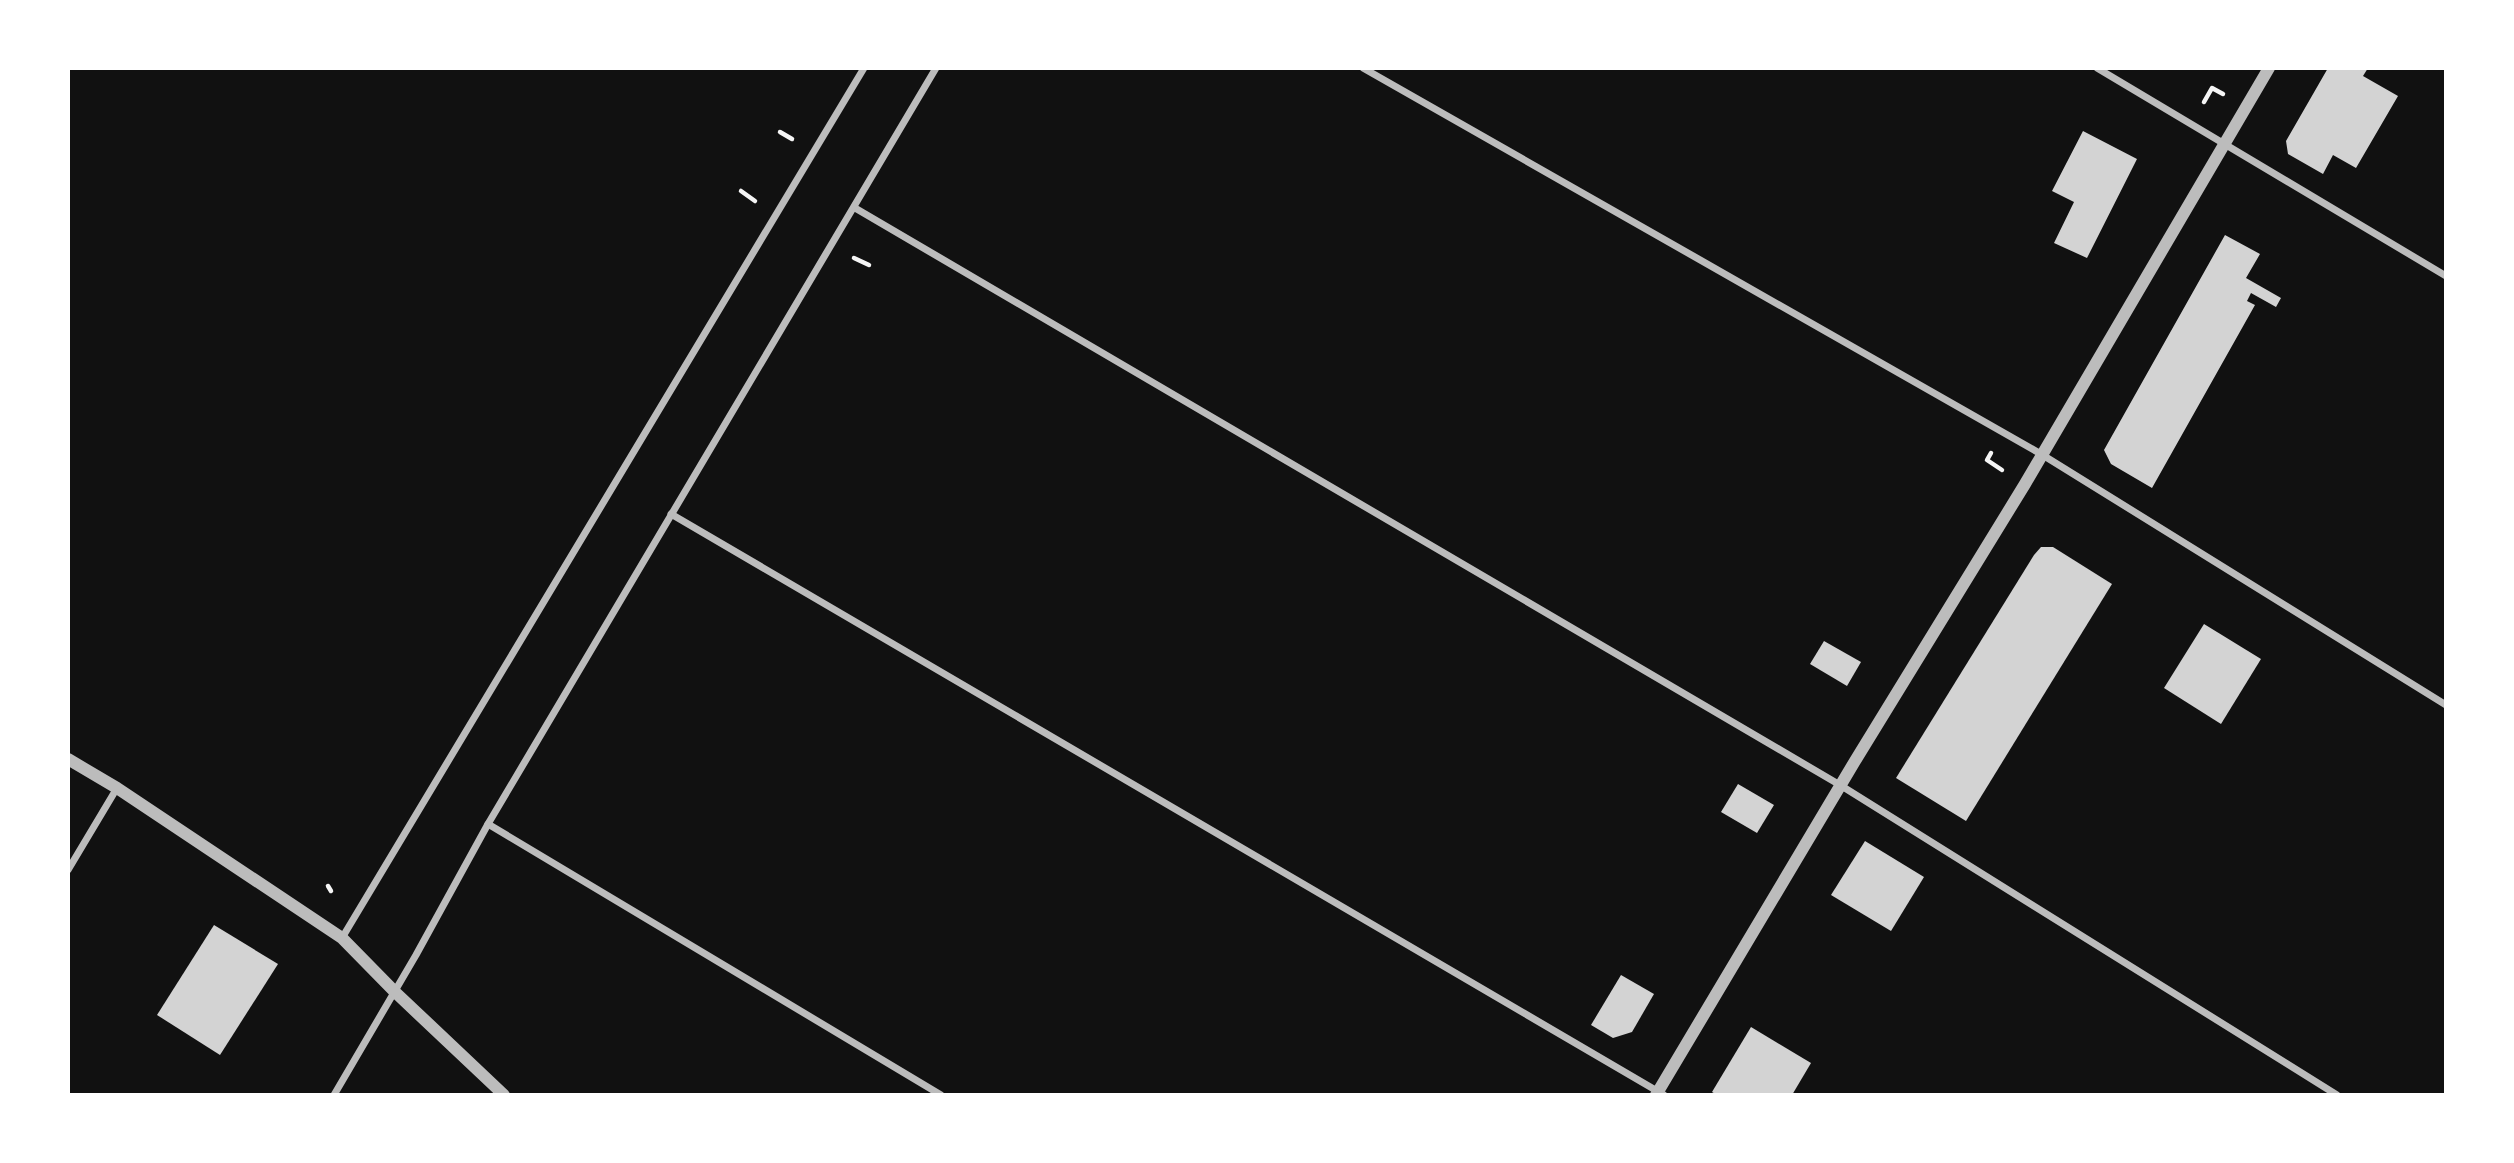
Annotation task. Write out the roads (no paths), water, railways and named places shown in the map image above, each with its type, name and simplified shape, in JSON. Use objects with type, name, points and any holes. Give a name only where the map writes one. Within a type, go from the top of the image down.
[{"type":"street","points":[[342,938],[864,68]]},
{"type":"street","points":[[334,1095],[395,992],[488,824],[936,68]]},
{"type":"street","points":[[1363,68],[2041,454],[2446,705]]},
{"type":"street","points":[[2097,68],[2446,276]]},
{"type":"street","points":[[671,514],[1659,1093],[2269,68]]},
{"type":"street","points":[[855,208],[1840,785],[2337,1095]]},
{"type":"street","points":[[68,759],[117,788],[342,938],[504,1095]]},
{"type":"street","points":[[68,870],[117,788]]},
{"type":"street","points":[[488,824],[941,1095]]}]
